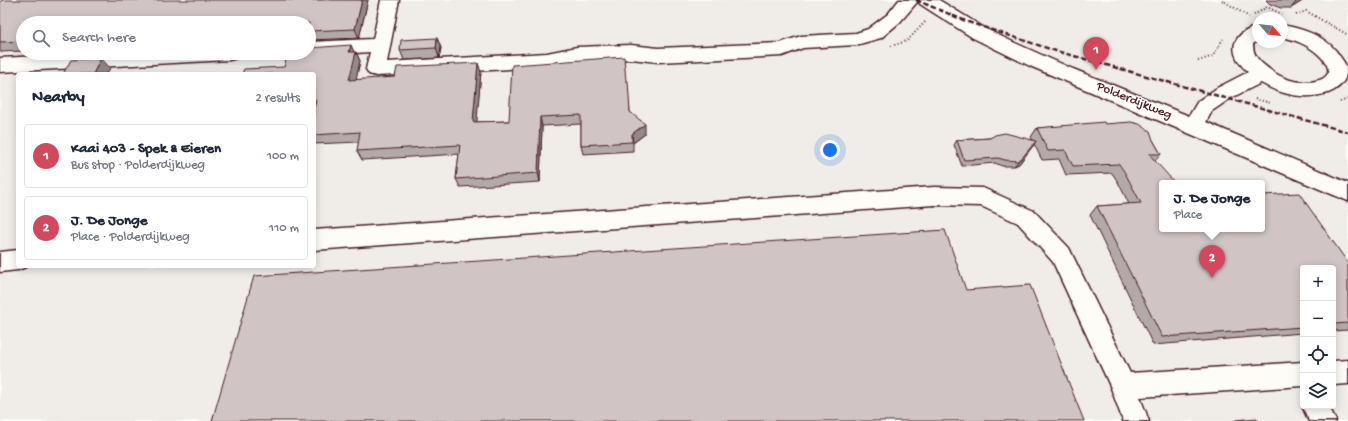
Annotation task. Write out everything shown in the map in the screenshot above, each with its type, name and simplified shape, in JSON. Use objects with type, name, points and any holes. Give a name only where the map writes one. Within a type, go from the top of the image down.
[{"type":"street","points":[[390,0],[376,69],[547,60],[577,54],[631,52],[658,55],[782,49],[801,42],[856,39],[874,34],[894,18],[909,0]]},
{"type":"street","name":"Polderdijkweg","points":[[926,0],[974,30],[1060,71],[1348,192]]},
{"type":"street","points":[[1252,29],[1244,42],[1243,52],[1249,63],[1261,74],[1277,83],[1306,90],[1326,88],[1335,81],[1338,72],[1334,61],[1326,51],[1314,42],[1288,33]]},
{"type":"street","points":[[316,49],[381,45]]},
{"type":"street","points":[[0,65],[96,60]]},
{"type":"street","points":[[1194,126],[1205,106],[1224,93],[1261,74]]},
{"type":"street","points":[[316,240],[934,196],[983,197],[1026,217],[1061,255],[1123,386],[1136,421]]},
{"type":"street","points":[[0,262],[16,260]]},
{"type":"street","points":[[1336,373],[1348,372]]},
{"type":"street","points":[[1123,386],[1300,378]]},
{"type":"street","points":[[1317,409],[1324,421]]},
{"type":"path","points":[[1222,0],[1252,22]]},
{"type":"shaded area","points":[[0,0],[1348,0],[1348,421],[0,421]]},
{"type":"building","points":[[2,0],[362,0],[355,29],[316,31],[316,16],[16,16],[16,41],[0,42],[0,2]]},
{"type":"building","points":[[437,38],[436,48],[400,50],[401,40]]},
{"type":"building","points":[[351,45],[349,52],[356,52],[349,80],[395,77],[397,67],[478,63],[473,122],[509,121],[512,65],[624,57],[626,81],[628,81],[630,112],[645,124],[632,134],[632,142],[581,145],[581,115],[540,117],[538,173],[456,179],[460,145],[357,151],[360,132],[316,135],[316,72],[243,72],[244,69],[284,67],[286,60],[316,60],[316,48]]},
{"type":"building","points":[[71,60],[100,60],[94,72],[64,72]]},
{"type":"building","points":[[1104,122],[1105,124],[1131,122],[1139,124],[1150,131],[1161,154],[1149,154],[1172,180],[1159,180],[1159,232],[1265,232],[1265,195],[1299,193],[1348,263],[1348,323],[1336,324],[1336,265],[1300,265],[1300,327],[1162,337],[1097,206],[1141,203],[1125,173],[1119,164],[1073,166],[1065,150],[1048,151],[1037,128]]},
{"type":"building","points":[[1005,133],[1036,141],[1018,161],[998,158],[964,160],[957,140],[990,138],[995,135]]},
{"type":"building","points":[[945,230],[966,290],[1030,285],[1084,421],[212,421],[254,276]]},
{"type":"building","points":[[1257,418],[1258,421],[1236,420]]},
{"type":"railway","points":[[916,0],[968,22],[1056,51],[1348,132]]},
{"type":"place","name":"Kaai 403 - Spek & Eieren","points":[[1096,70]]},
{"type":"place","name":"J. De Jonge","points":[[1212,278]]}]
